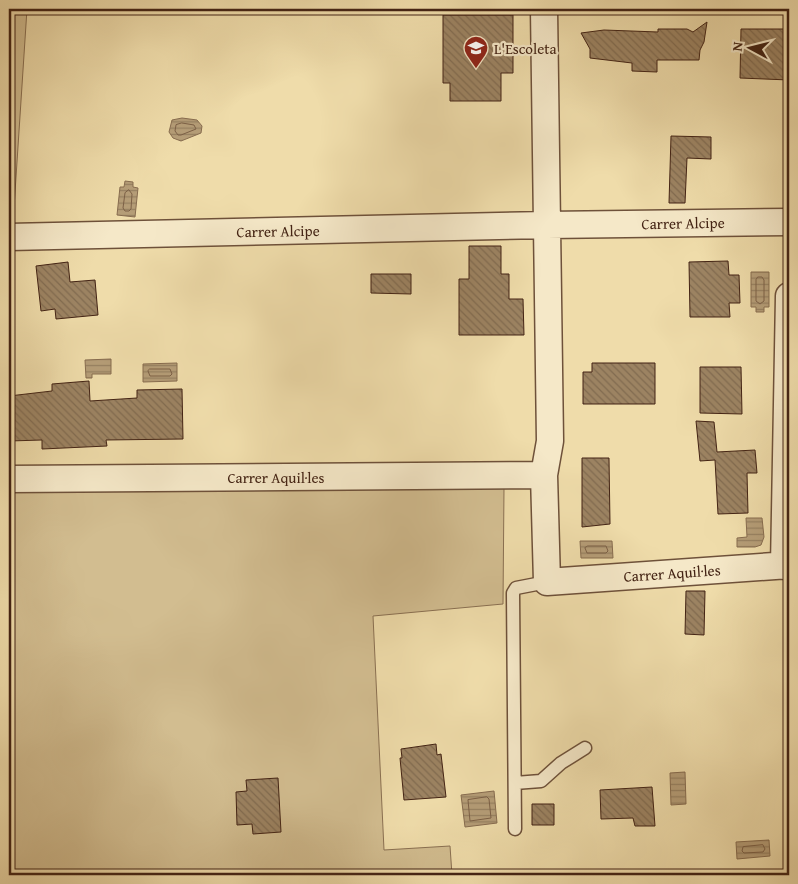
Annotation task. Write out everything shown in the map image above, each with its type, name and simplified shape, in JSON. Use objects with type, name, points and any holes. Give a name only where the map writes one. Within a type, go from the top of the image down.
[{"type":"street","points":[[544,9],[550,441],[544,475],[547,582]]},
{"type":"street","name":"Carrer Alcipe","points":[[9,237],[547,225],[789,222]]},
{"type":"street","name":"Carrer Aquil·les","points":[[547,582],[787,566],[789,296]]},
{"type":"street","name":"Carrer Aquil·les","points":[[9,479],[544,475]]},
{"type":"lane","points":[[515,829],[513,593],[516,588],[547,582]]},
{"type":"lane","points":[[515,783],[540,781],[561,763],[585,748]]},
{"type":"shaded area","points":[[9,9],[27,9],[13,223],[9,223]]},
{"type":"shaded area","points":[[504,488],[503,604],[373,616],[384,850],[450,846],[452,875],[9,875],[9,490]]},
{"type":"water","points":[[182,118],[197,120],[202,126],[201,133],[181,141],[173,138],[169,132],[172,120]]},
{"type":"water","points":[[125,181],[133,182],[133,187],[138,188],[135,217],[117,215],[120,187],[124,187]]},
{"type":"water","points":[[751,272],[769,272],[769,307],[764,307],[764,312],[756,312],[756,307],[751,307]]},
{"type":"water","points":[[111,359],[111,374],[92,374],[92,378],[86,378],[85,360]]},
{"type":"water","points":[[177,363],[177,381],[143,382],[143,364]]},
{"type":"water","points":[[746,518],[762,518],[764,537],[761,545],[737,547],[737,538],[747,537]]},
{"type":"water","points":[[580,541],[612,541],[613,558],[581,558]]},
{"type":"water","points":[[685,772],[686,804],[671,805],[670,773]]},
{"type":"water","points":[[494,791],[497,823],[465,827],[461,795]]},
{"type":"water","points":[[769,840],[770,856],[737,859],[736,842]]},
{"type":"building","points":[[443,15],[513,15],[513,73],[501,73],[501,101],[450,101],[450,83],[443,83]]},
{"type":"building","points":[[707,22],[699,60],[657,60],[657,72],[632,71],[632,63],[590,58],[590,49],[581,33],[604,30],[658,32],[658,29],[687,29],[693,32]]},
{"type":"building","points":[[741,29],[789,29],[789,80],[740,78]]},
{"type":"building","points":[[671,136],[711,137],[711,159],[687,158],[685,203],[669,203]]},
{"type":"building","points":[[469,246],[501,246],[501,274],[509,274],[509,299],[523,299],[524,335],[459,335],[459,279],[469,279]]},
{"type":"building","points":[[728,261],[729,275],[739,275],[740,303],[729,303],[730,317],[690,317],[689,262]]},
{"type":"building","points":[[68,262],[70,282],[95,280],[98,315],[56,319],[55,309],[41,311],[36,266]]},
{"type":"building","points":[[371,274],[411,274],[411,294],[371,293]]},
{"type":"building","points":[[592,363],[655,363],[655,404],[583,404],[583,372],[592,372]]},
{"type":"building","points":[[700,367],[741,367],[742,414],[700,413]]},
{"type":"building","points":[[89,381],[90,401],[137,398],[137,390],[182,389],[183,439],[106,440],[107,446],[42,449],[42,440],[9,441],[9,396],[52,391],[52,384]]},
{"type":"building","points":[[696,421],[714,422],[717,452],[755,450],[757,473],[747,473],[748,513],[718,514],[715,460],[700,461]]},
{"type":"building","points":[[582,458],[609,458],[610,524],[582,527]]},
{"type":"building","points":[[686,591],[705,591],[704,635],[685,634]]},
{"type":"building","points":[[436,744],[437,755],[441,754],[446,797],[404,800],[400,758],[402,758],[401,749]]},
{"type":"building","points":[[278,778],[281,832],[253,834],[252,824],[237,825],[236,792],[247,791],[246,780]]},
{"type":"building","points":[[652,787],[655,826],[635,826],[633,818],[601,819],[600,790]]},
{"type":"building","points":[[532,804],[554,804],[554,825],[532,825]]},
{"type":"place","name":"L'Escoleta","points":[[476,69]]}]
